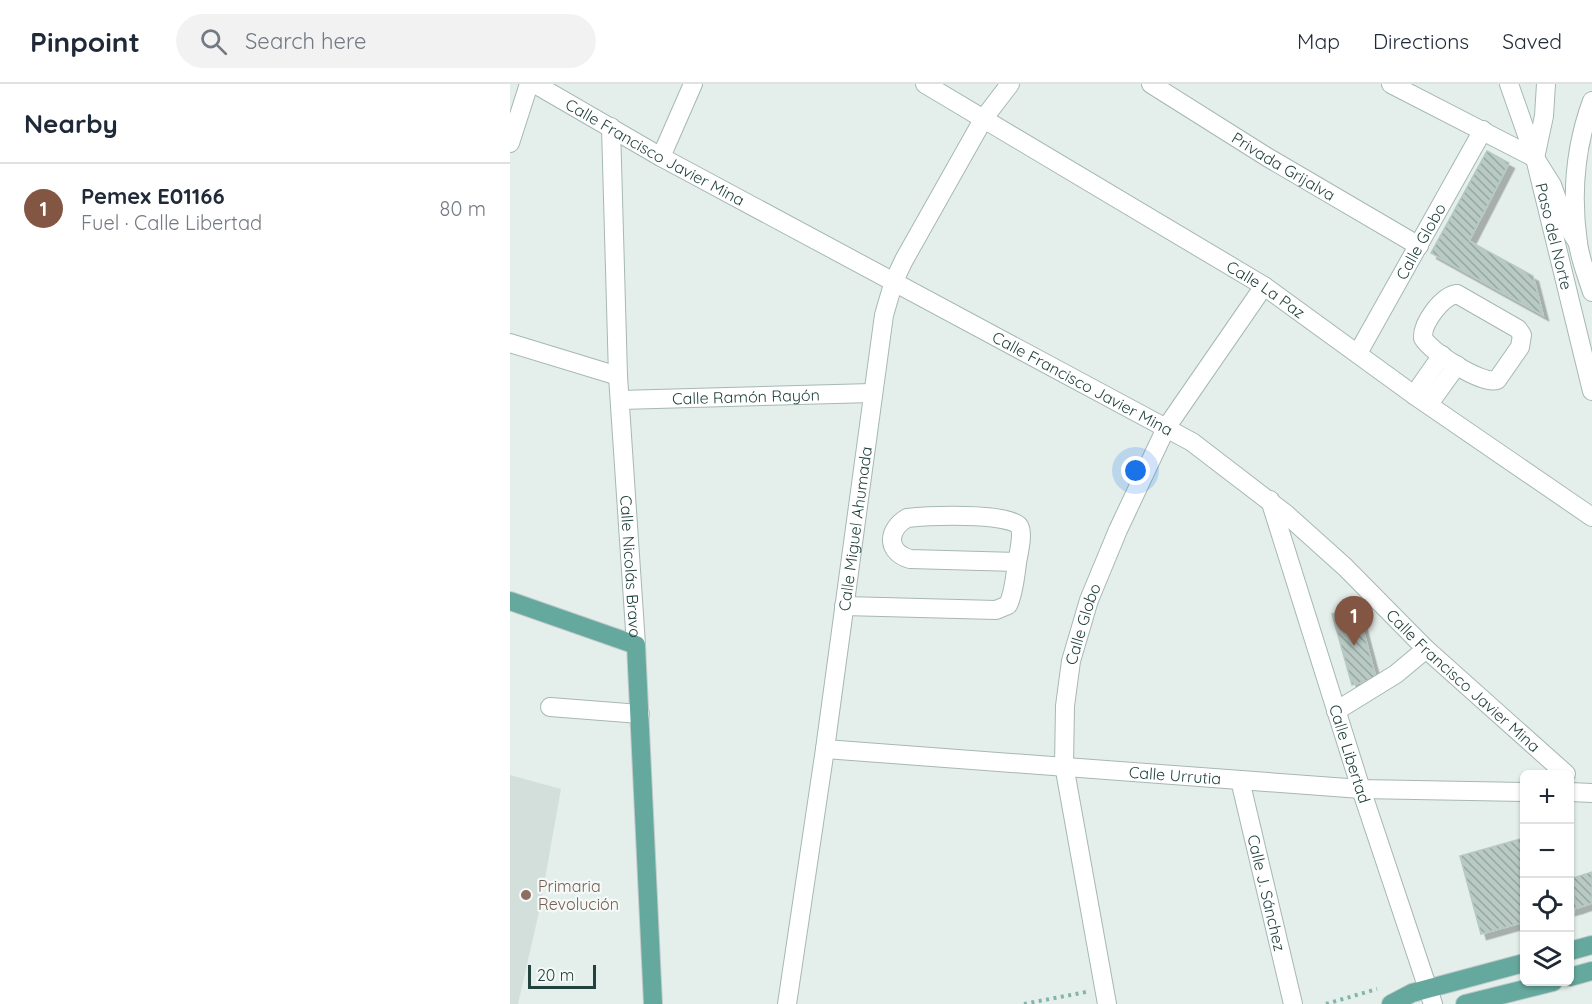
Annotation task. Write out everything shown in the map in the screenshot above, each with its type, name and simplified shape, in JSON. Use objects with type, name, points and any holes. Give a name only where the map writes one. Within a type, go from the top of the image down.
[{"type":"main road","points":[[510,601],[636,645]]},
{"type":"main road","name":"Calle Nicolás Bravo","points":[[636,645],[653,1004]]},
{"type":"main road","points":[[1574,950],[1592,945]]},
{"type":"main road","points":[[1391,1004],[1431,996],[1520,964]]},
{"type":"main road","points":[[1574,976],[1592,971]]},
{"type":"main road","points":[[1466,1004],[1533,986]]},
{"type":"street","points":[[510,143],[529,84]]},
{"type":"street","name":"Calle Francisco Javier Mina","points":[[534,84],[661,157],[1166,428],[1231,470],[1270,500],[1345,567],[1426,649],[1562,770]]},
{"type":"street","points":[[661,157],[693,84]]},
{"type":"street","name":"Calle La Paz","points":[[925,84],[1264,286],[1421,400],[1592,517]]},
{"type":"street","name":"Calle Miguel Ahumada","points":[[787,1004],[825,749],[884,315],[894,281],[984,118],[1010,84]]},
{"type":"street","name":"Privada Grijalva","points":[[1151,84],[1267,157],[1419,246]]},
{"type":"street","points":[[1391,84],[1535,158],[1552,185],[1566,224],[1578,243]]},
{"type":"street","name":"Paso del Norte","points":[[1509,84],[1535,158],[1592,391]]},
{"type":"street","points":[[1535,158],[1544,116],[1546,84]]},
{"type":"street","name":"Paso del Norte","points":[[1592,101],[1576,154],[1574,187],[1578,243],[1592,292]]},
{"type":"street","name":"Calle Nicolás Bravo","points":[[611,127],[618,376],[636,645]]},
{"type":"street","name":"Calle Globo","points":[[1358,353],[1483,130]]},
{"type":"street","name":"Calle Globo","points":[[1106,996],[1064,765],[1065,706],[1071,661],[1089,600],[1118,530],[1166,428],[1264,286]]},
{"type":"street","points":[[1450,295],[1463,296],[1518,329],[1522,335],[1520,347],[1497,380],[1483,380],[1449,360],[1426,344],[1422,333],[1450,295]]},
{"type":"street","points":[[510,343],[618,376]]},
{"type":"street","points":[[1421,400],[1449,360]]},
{"type":"street","name":"Calle Ramón Rayón","points":[[620,400],[872,393]]},
{"type":"street","name":"Calle Libertad","points":[[1270,500],[1361,789],[1431,996]]},
{"type":"street","points":[[844,606],[996,610],[1008,605],[1017,562],[1020,533],[1018,526],[1005,519],[908,518],[898,523],[894,530],[894,550],[898,556],[910,559],[1017,562]]},
{"type":"street","points":[[1336,711],[1396,674],[1426,649]]},
{"type":"street","points":[[550,707],[640,714]]},
{"type":"street","name":"Calle Urrutia","points":[[825,749],[1064,765],[1361,789],[1520,792]]},
{"type":"street","name":"Calle J. Sánchez","points":[[1240,780],[1293,1004]]},
{"type":"path","points":[[1024,1004],[1106,996]]},
{"type":"shaded area","name":"Primaria Revolución","points":[[510,775],[561,789],[539,912],[518,1004],[510,1004]]},
{"type":"building","points":[[1487,151],[1509,163],[1469,241],[1533,276],[1543,315],[1431,253]]},
{"type":"building","points":[[1357,607],[1376,678],[1352,685],[1332,614]]},
{"type":"building","points":[[1520,839],[1520,923],[1481,934],[1460,856]]},
{"type":"building","points":[[1592,872],[1592,903],[1577,908],[1574,878]]},
{"type":"place","name":"Pemex E01166","points":[[1354,646]]},
{"type":"place","name":"Primaria Revolución","points":[[526,895]]}]
